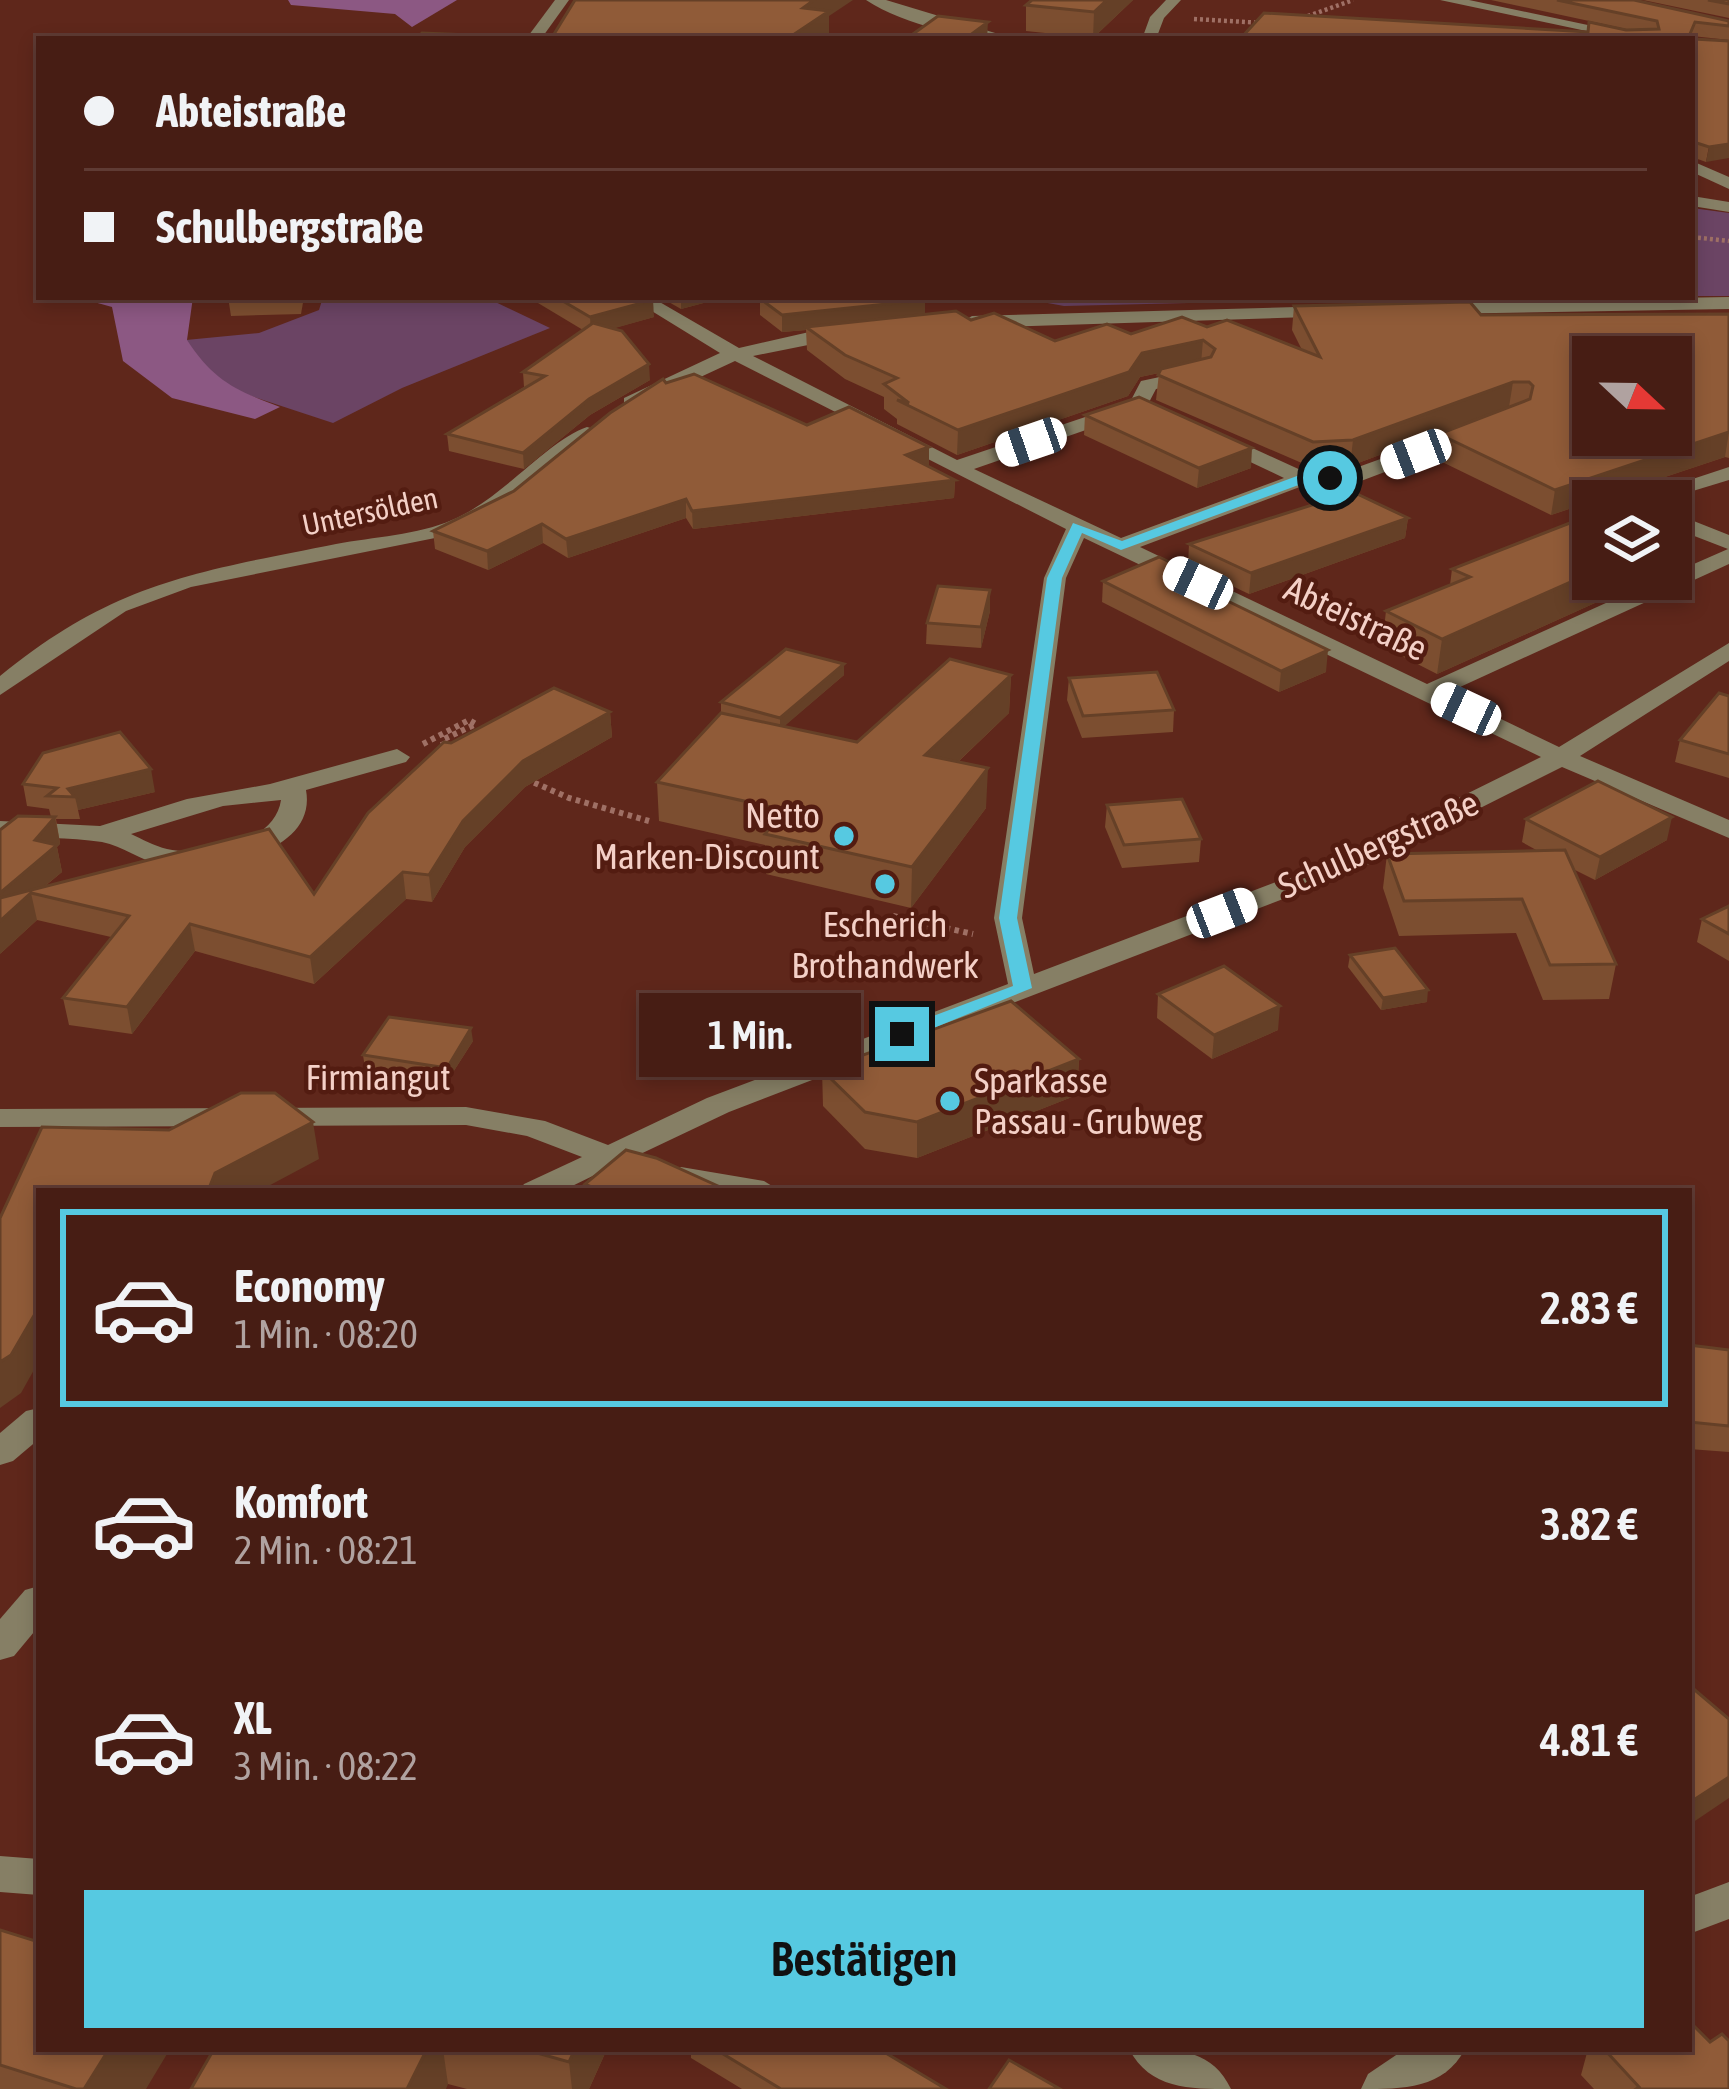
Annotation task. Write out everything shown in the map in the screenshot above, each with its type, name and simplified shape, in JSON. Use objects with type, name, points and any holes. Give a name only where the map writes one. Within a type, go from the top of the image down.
[{"type":"street","points":[[535,36],[562,0]]},
{"type":"street","points":[[873,0],[936,23],[994,36]]},
{"type":"street","points":[[1150,36],[1157,17],[1174,0]]},
{"type":"street","points":[[1447,0],[1632,36]]},
{"type":"street","points":[[1695,167],[1729,184]]},
{"type":"street","points":[[1695,201],[1729,207]]},
{"type":"street","name":"Abteistraße","points":[[643,300],[735,356],[1078,526],[1559,758],[1729,830]]},
{"type":"street","points":[[969,300],[988,321]]},
{"type":"street","points":[[1416,309],[1729,303]]},
{"type":"street","points":[[946,324],[1349,311]]},
{"type":"street","name":"Untersölden","points":[[0,688],[44,652],[118,606],[185,581],[457,527],[506,500],[607,418],[666,381],[784,341],[860,331]]},
{"type":"street","points":[[958,467],[1148,408],[1148,385],[1199,374]]},
{"type":"street","points":[[1121,546],[1302,479],[1353,476],[1499,422]]},
{"type":"street","points":[[1192,428],[1302,479]]},
{"type":"street","points":[[1692,484],[1729,473]]},
{"type":"street","points":[[1023,988],[1008,918],[1055,578],[1078,526]]},
{"type":"street","points":[[1692,528],[1729,543]]},
{"type":"street","points":[[1429,692],[1729,556]]},
{"type":"street","name":"Schulbergstraße","points":[[541,1188],[718,1105],[1341,867],[1559,758],[1729,650]]},
{"type":"street","points":[[99,835],[397,757]]},
{"type":"street","points":[[0,829],[99,835],[162,856],[205,856],[247,847],[283,830],[296,813],[295,793],[277,790]]},
{"type":"street","name":"Firmiangut","points":[[0,1118],[466,1116],[534,1128],[605,1156]]},
{"type":"street","points":[[605,1156],[732,1188]]},
{"type":"street","points":[[0,1452],[36,1422]]},
{"type":"street","points":[[0,1645],[36,1603]]},
{"type":"street","points":[[0,1874],[36,1877]]},
{"type":"street","points":[[1692,1915],[1729,1900]]},
{"type":"street","points":[[1157,2052],[1208,2089]]},
{"type":"street","points":[[1384,2089],[1438,2052]]},
{"type":"path","points":[[1284,22],[1354,0]]},
{"type":"path","points":[[1157,17],[1270,23]]},
{"type":"path","points":[[1695,237],[1729,241]]},
{"type":"path","points":[[397,757],[469,720],[476,724],[442,740],[446,750],[465,756]]},
{"type":"path","points":[[520,776],[569,798],[650,821]]},
{"type":"path","points":[[893,916],[1010,943]]},
{"type":"shaded area","points":[[288,0],[457,0],[412,27],[395,14],[291,5]]},
{"type":"shaded area","points":[[1695,208],[1729,213],[1729,296],[1695,296]]},
{"type":"shaded area","points":[[87,300],[193,300],[187,340],[197,354],[227,382],[280,407],[255,419],[172,398],[123,361],[112,307]]},
{"type":"shaded area","points":[[322,300],[491,300],[550,328],[402,388],[333,423],[239,392],[208,372],[186,340],[259,333],[319,310]]},
{"type":"shaded area","points":[[1031,300],[1312,300],[1064,306]]},
{"type":"building","points":[[575,0],[814,0],[803,8],[829,11],[792,36],[553,36]]},
{"type":"building","points":[[1032,0],[1107,0],[1094,12],[1026,5]]},
{"type":"building","points":[[1557,0],[1634,0],[1729,21],[1729,26],[1695,22],[1692,36],[1243,36],[1264,13],[1588,32],[1589,22],[1626,30],[1659,29],[1657,21]]},
{"type":"building","points":[[938,16],[988,22],[969,36],[910,36]]},
{"type":"building","points":[[422,33],[473,35],[472,36],[420,36]]},
{"type":"building","points":[[1695,39],[1729,41],[1729,144],[1709,147],[1695,142]]},
{"type":"building","points":[[561,300],[653,300],[590,317]]},
{"type":"building","points":[[762,300],[925,300],[782,315]]},
{"type":"building","points":[[1470,302],[1481,315],[1729,314],[1729,432],[1692,444],[1692,336],[1572,336],[1572,456],[1657,456],[1572,480],[1572,484],[1555,490],[1439,434],[1530,399],[1533,386],[1529,382],[1513,382],[1353,440],[1313,442],[1158,375],[1161,369],[1211,357],[1215,349],[1203,340],[1142,353],[1129,372],[958,430],[897,400],[909,403],[884,384],[897,378],[845,355],[806,327],[956,311],[971,320],[994,313],[1055,341],[1107,324],[1131,334],[1182,317],[1207,327],[1227,320],[1320,357],[1294,306]]},
{"type":"building","points":[[593,323],[622,331],[649,364],[589,399],[523,453],[447,434],[545,376],[523,372]]},
{"type":"building","points":[[694,374],[807,425],[849,407],[929,447],[906,455],[955,480],[692,511],[686,499],[566,539],[542,524],[487,551],[433,531],[514,491],[610,413],[663,379],[666,383]]},
{"type":"building","points":[[1139,397],[1252,448],[1199,468],[1085,415]]},
{"type":"building","points":[[1353,492],[1408,518],[1251,573],[1189,544]]},
{"type":"building","points":[[1572,522],[1572,581],[1442,639],[1386,611],[1470,577],[1452,569]]},
{"type":"building","points":[[1159,557],[1218,585],[1205,590],[1328,650],[1281,671],[1103,581]]},
{"type":"building","points":[[938,586],[990,590],[981,627],[927,623]]},
{"type":"building","points":[[786,649],[844,664],[780,718],[721,702]]},
{"type":"building","points":[[950,659],[1011,675],[925,755],[988,768],[912,867],[765,834],[785,810],[657,782],[721,713],[857,742]]},
{"type":"building","points":[[1157,672],[1174,710],[1083,716],[1069,678]]},
{"type":"building","points":[[554,688],[610,712],[523,761],[463,821],[429,875],[403,872],[310,957],[190,924],[127,1007],[63,998],[129,916],[31,893],[0,921],[0,898],[269,829],[314,894],[368,813],[444,742],[451,743]]},
{"type":"building","points":[[1719,693],[1729,696],[1729,754],[1680,740]]},
{"type":"building","points":[[120,732],[151,769],[68,789],[75,797],[47,796],[57,788],[23,784],[43,753]]},
{"type":"building","points":[[1598,781],[1672,817],[1600,857],[1526,819]]},
{"type":"building","points":[[1182,799],[1201,839],[1124,845],[1107,805]]},
{"type":"building","points":[[18,816],[55,817],[35,840],[57,845],[0,893],[0,830]]},
{"type":"building","points":[[1565,850],[1616,964],[1550,965],[1522,899],[1404,901],[1387,854]]},
{"type":"building","points":[[1729,906],[1729,934],[1702,919]]},
{"type":"building","points":[[1395,948],[1428,990],[1383,998],[1350,955]]},
{"type":"building","points":[[1224,966],[1280,1006],[1214,1035],[1158,994]]},
{"type":"building","points":[[1011,1001],[1079,1059],[917,1122],[865,1112],[822,1070]]},
{"type":"building","points":[[389,1017],[471,1028],[447,1068],[363,1055]]},
{"type":"building","points":[[241,1093],[275,1093],[313,1122],[215,1173],[209,1188],[36,1188],[36,1312],[11,1355],[0,1362],[0,1218],[42,1127],[169,1130]]},
{"type":"building","points":[[626,1150],[722,1188],[594,1188],[585,1184]]},
{"type":"building","points":[[1692,1345],[1729,1350],[1729,1426],[1692,1422]]},
{"type":"building","points":[[1692,1688],[1729,1719],[1729,1777],[1692,1801]]},
{"type":"building","points":[[0,1930],[36,1941],[36,2052],[107,2052],[84,2089],[0,2065]]},
{"type":"building","points":[[1692,2024],[1710,2042],[1722,2034],[1729,2041],[1729,2089],[1636,2089],[1639,2087],[1607,2052],[1692,2052]]},
{"type":"building","points":[[212,2052],[426,2052],[407,2089],[191,2089]]},
{"type":"building","points":[[534,2052],[574,2052],[569,2062]]},
{"type":"building","points":[[720,2052],[884,2052],[946,2089],[781,2089]]},
{"type":"building","points":[[1009,2060],[1060,2089],[989,2089]]},
{"type":"place","name":"Netto Marken-Discount","points":[[844,836]]},
{"type":"place","name":"Escherich Brothandwerk","points":[[885,884]]},
{"type":"place","name":"Sparkasse Passau - Grubweg","points":[[950,1101]]},
{"type":"route","points":[[902,1034],[1023,988],[1008,918],[1055,578],[1078,526],[1121,546],[1302,479],[1330,478]]}]
